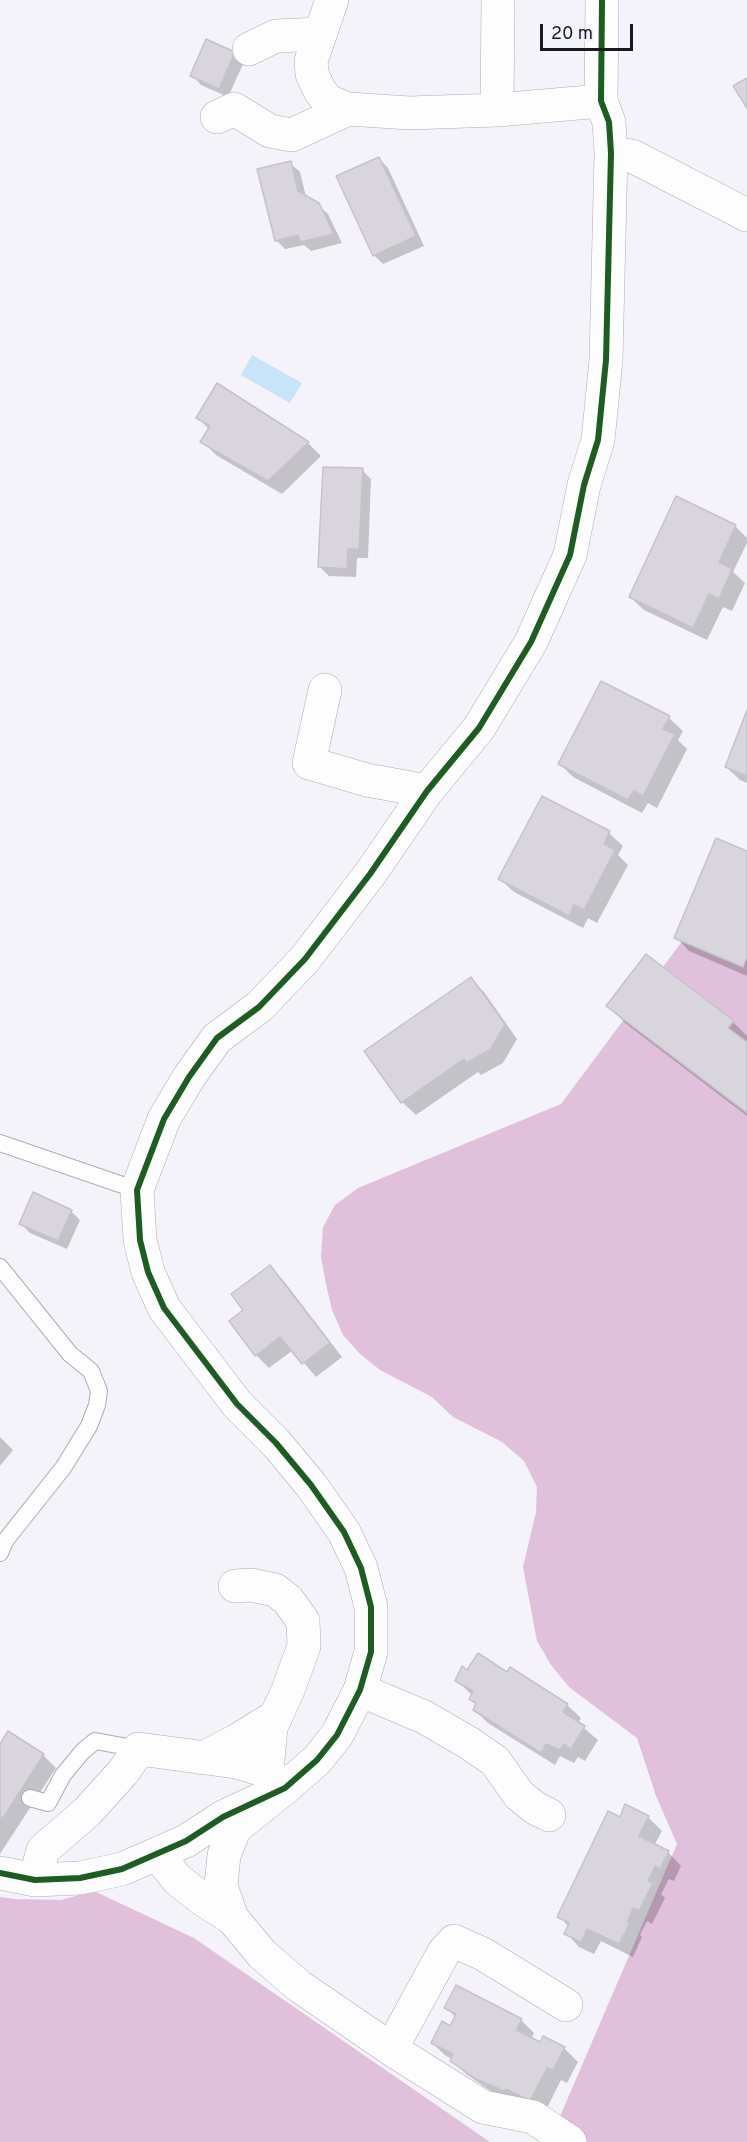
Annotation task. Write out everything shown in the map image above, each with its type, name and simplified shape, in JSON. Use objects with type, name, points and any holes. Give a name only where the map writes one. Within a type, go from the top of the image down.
[{"type":"street","points":[[332,0],[311,61],[312,74],[328,101],[348,109],[410,112],[497,110],[601,100]]},
{"type":"street","points":[[497,110],[498,0]]},
{"type":"street","points":[[0,1874],[35,1880],[80,1878],[122,1869],[186,1841],[276,1779],[317,1760],[337,1735],[360,1690],[370,1652],[371,1629],[371,1606],[362,1568],[344,1532],[311,1485],[276,1443],[237,1404],[164,1308],[148,1272],[140,1240],[137,1190],[164,1119],[189,1077],[217,1038],[259,1006],[305,959],[370,874],[427,791],[479,728],[531,642],[570,555],[584,485],[598,440],[606,360],[610,153],[609,122],[601,100],[602,0]]},
{"type":"street","points":[[249,49],[276,36],[321,34]]},
{"type":"street","points":[[217,117],[234,109],[270,131],[292,135],[348,109]]},
{"type":"street","points":[[610,153],[633,156],[747,215]]},
{"type":"street","points":[[325,690],[309,763],[367,780],[427,791]]},
{"type":"street","points":[[232,1918],[221,1886],[225,1855],[235,1828],[276,1779],[271,1727],[304,1646],[303,1621],[288,1600],[275,1590],[251,1585],[235,1586]]},
{"type":"street","points":[[360,1690],[424,1717],[469,1743],[495,1761],[519,1795],[535,1808],[549,1815]]},
{"type":"street","points":[[203,1758],[275,1717]]},
{"type":"street","points":[[35,1880],[43,1851],[93,1806],[124,1771],[139,1749],[236,1762],[276,1779]]},
{"type":"street","points":[[157,1854],[177,1879],[202,1899],[232,1918],[262,1954],[299,1986],[391,2049],[483,2107],[533,2117],[570,2142]]},
{"type":"street","points":[[391,2049],[444,1952],[454,1941],[483,1954],[566,2005]]},
{"type":"lane","points":[[0,1143],[137,1190]]},
{"type":"lane","points":[[0,1267],[70,1354],[92,1371],[99,1391],[97,1405],[89,1426],[63,1468],[5,1541],[0,1553]]},
{"type":"lane","points":[[30,1797],[48,1803],[63,1775],[83,1751],[95,1741],[139,1749]]},
{"type":"shaded area","points":[[712,901],[747,929],[747,2142],[549,2142],[677,1844],[656,1796],[637,1738],[569,1687],[551,1665],[537,1641],[523,1567],[536,1512],[537,1487],[524,1461],[502,1442],[453,1417],[432,1397],[380,1370],[360,1354],[343,1335],[332,1310],[321,1257],[323,1227],[335,1205],[358,1188],[561,1104]]},
{"type":"shaded area","points":[[94,1891],[194,1938],[490,2142],[0,2142],[0,1897],[61,1900]]},
{"type":"water","points":[[252,355],[302,383],[290,403],[241,375]]},
{"type":"building","points":[[206,39],[235,52],[219,89],[190,76]]},
{"type":"building","points":[[747,78],[747,108],[733,86]]},
{"type":"building","points":[[379,157],[416,236],[373,256],[336,176]]},
{"type":"building","points":[[291,161],[298,191],[319,203],[334,234],[300,242],[298,235],[275,241],[257,169]]},
{"type":"building","points":[[217,383],[309,442],[268,481],[200,442],[210,426],[196,418]]},
{"type":"building","points":[[323,467],[363,468],[359,549],[348,549],[347,569],[318,567]]},
{"type":"building","points":[[676,496],[736,525],[719,562],[732,569],[719,599],[709,594],[693,628],[629,597]]},
{"type":"building","points":[[601,681],[670,716],[663,729],[675,734],[643,796],[634,791],[628,800],[558,764]]},
{"type":"building","points":[[747,710],[747,776],[725,767]]},
{"type":"building","points":[[542,796],[610,831],[604,844],[615,850],[584,910],[574,905],[569,916],[498,879]]},
{"type":"building","points":[[716,838],[747,851],[747,957],[743,967],[674,938]]},
{"type":"building","points":[[646,954],[734,1021],[728,1028],[747,1042],[747,1113],[606,1006]]},
{"type":"building","points":[[471,977],[505,1024],[490,1050],[466,1063],[464,1059],[401,1103],[364,1051]]},
{"type":"building","points":[[33,1192],[72,1210],[58,1241],[19,1224]]},
{"type":"building","points":[[270,1265],[330,1343],[302,1364],[280,1337],[255,1356],[229,1321],[243,1310],[231,1294]]},
{"type":"building","points":[[478,1653],[507,1672],[510,1667],[568,1704],[563,1712],[585,1726],[571,1749],[564,1744],[560,1750],[546,1744],[541,1753],[473,1710],[476,1703],[469,1699],[473,1691],[455,1681],[462,1666],[467,1670]]},
{"type":"building","points":[[8,1731],[44,1754],[0,1820],[0,1744]]},
{"type":"building","points":[[625,1804],[649,1816],[639,1836],[669,1851],[660,1869],[655,1866],[648,1881],[653,1883],[639,1911],[633,1908],[627,1922],[630,1923],[619,1944],[587,1929],[581,1942],[564,1934],[569,1923],[557,1917],[608,1811],[620,1817]]},
{"type":"building","points":[[456,1985],[522,2019],[516,2030],[540,2042],[543,2036],[565,2047],[553,2070],[547,2068],[530,2101],[506,2089],[504,2091],[476,2079],[450,2061],[453,2054],[431,2043],[442,2021],[450,2026],[456,2014],[444,2008]]},
{"type":"cycle path","points":[[0,1873],[35,1880],[80,1878],[122,1869],[186,1841],[223,1817],[285,1788],[317,1760],[337,1735],[360,1690],[371,1652],[371,1607],[361,1568],[344,1532],[311,1485],[276,1443],[237,1404],[164,1308],[148,1272],[140,1240],[137,1190],[164,1119],[189,1077],[217,1038],[259,1007],[305,959],[370,874],[427,791],[479,728],[531,642],[570,555],[584,485],[598,440],[606,360],[611,153],[609,122],[601,101],[602,0]]}]
